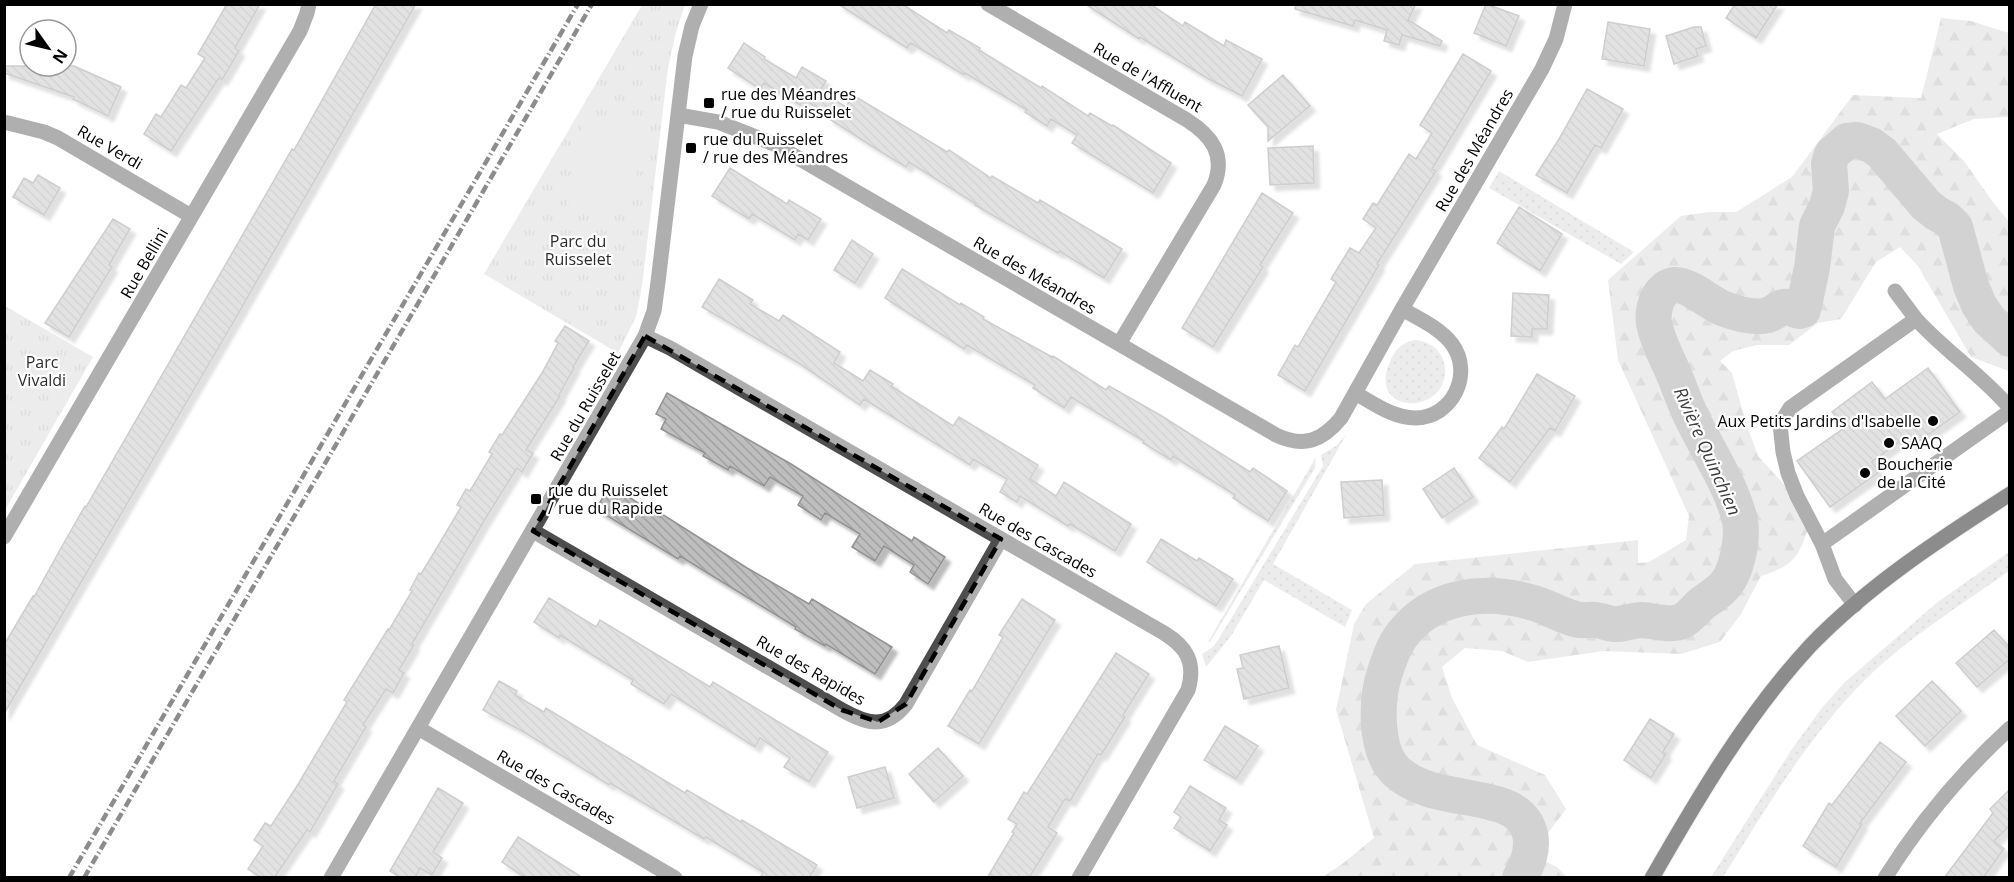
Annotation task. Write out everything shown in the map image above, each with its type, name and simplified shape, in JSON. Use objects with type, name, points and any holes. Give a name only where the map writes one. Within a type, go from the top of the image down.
[{"type":"main road","points":[[1652,878],[1708,783],[1756,713],[1811,646],[1855,605],[1927,548],[2010,494]]},
{"type":"street","name":"Rue Bellini","points":[[4,537],[300,31],[309,4]]},
{"type":"street","name":"Rue du Ruisselet","points":[[331,878],[645,336],[654,311],[685,56],[692,26],[701,4]]},
{"type":"street","name":"Rue des Méandres","points":[[678,115],[718,122],[774,144],[1276,435],[1290,441],[1305,442],[1328,433],[1341,418],[1542,69],[1556,39],[1565,4]]},
{"type":"street","name":"Rue de l'Affluent","points":[[991,5],[1195,125],[1208,137],[1216,150],[1218,170],[1214,185],[1119,344]]},
{"type":"street","name":"Rue Verdi","points":[[4,122],[58,138],[191,216]]},
{"type":"street","points":[[1822,544],[2010,410],[1995,392],[1932,337],[1895,291]]},
{"type":"street","points":[[1355,393],[1394,414],[1414,418],[1442,410],[1453,398],[1458,389],[1461,373],[1460,362],[1453,345],[1441,334],[1402,309]]},
{"type":"street","points":[[1855,605],[1835,579],[1822,544],[1788,473],[1780,433],[1781,422],[1790,408],[1916,319]]},
{"type":"street","name":"Rue des Cascades","points":[[645,336],[670,348],[1170,637],[1184,651],[1191,665],[1191,677],[1185,697],[1079,878]]},
{"type":"street","name":"Rue des Rapides","points":[[533,531],[851,715],[868,722],[878,722],[895,716],[912,696],[1001,539]]},
{"type":"street","name":"Rue des Cascades","points":[[418,728],[675,878]]},
{"type":"street","points":[[1885,878],[1920,826],[1944,796],[2010,728]]},
{"type":"highlighted area","points":[[645,336],[1001,539],[906,704],[878,722],[842,710],[533,531]]},
{"type":"green space","name":"Parc du Ruisselet","points":[[642,5],[685,5],[668,68],[642,286],[636,317],[618,353],[484,274]]},
{"type":"green space","points":[[1941,18],[1971,21],[2009,33],[2009,117],[1974,119],[1937,134],[1964,161],[2009,222],[2009,371],[1971,357],[1918,266],[1900,247],[1876,262],[1841,319],[1818,323],[1789,345],[1757,345],[1733,351],[1720,361],[1732,373],[1758,456],[1798,500],[1809,525],[1802,545],[1794,558],[1781,568],[1761,576],[1741,614],[1720,642],[1681,654],[1604,651],[1528,662],[1502,651],[1465,648],[1442,667],[1452,698],[1477,745],[1545,775],[1566,809],[1532,855],[1557,867],[1567,877],[1321,878],[1374,838],[1336,710],[1354,624],[1366,604],[1415,564],[1638,540],[1638,563],[1649,562],[1686,540],[1689,516],[1618,360],[1608,280],[1681,216],[1709,212],[1736,212],[1792,177],[1853,95],[1921,98]]},
{"type":"green space","points":[[585,114],[646,125],[629,216],[568,205]]},
{"type":"green space","points":[[1499,171],[1634,252],[1621,264],[1489,188]]},
{"type":"green space","name":"Parc Vivaldi","points":[[5,306],[93,357],[5,510]]},
{"type":"green space","points":[[1414,340],[1427,343],[1437,349],[1445,366],[1445,373],[1441,387],[1432,397],[1421,402],[1408,403],[1397,400],[1389,392],[1386,380],[1393,355],[1402,345]]},
{"type":"green space","points":[[1346,435],[1273,564],[1352,610],[1345,627],[1264,580],[1231,636],[1206,667],[1202,654],[1213,647],[1218,640],[1323,466],[1321,455],[1336,446]]},
{"type":"green space","points":[[1316,457],[1315,468],[1208,642]]},
{"type":"green space","points":[[2009,552],[2009,571],[1898,651],[1843,703],[1805,750],[1723,877],[1711,877],[1792,749],[1821,709],[1845,682],[1939,601]]},
{"type":"building","points":[[227,4],[260,4],[235,48],[239,51],[222,80],[219,78],[171,151],[144,134],[156,114],[161,117],[181,85],[186,88],[205,58],[198,54]]},
{"type":"building","points":[[376,4],[416,4],[4,714],[4,645],[34,597],[292,149],[294,150]]},
{"type":"building","points":[[838,4],[902,4],[947,33],[949,30],[980,48],[979,50],[1041,88],[1042,86],[1088,116],[1090,113],[1113,125],[1171,163],[1153,193],[1072,143],[1077,135],[1051,119],[1047,126],[1025,112],[1027,110],[965,73],[964,75],[911,43],[907,48]]},
{"type":"building","points":[[1085,4],[1150,4],[1183,26],[1185,22],[1224,46],[1226,40],[1262,59],[1242,96],[1207,78],[1140,37],[1139,39]]},
{"type":"building","points":[[1296,4],[1416,4],[1408,20],[1442,41],[1440,46],[1402,35],[1399,45],[1384,41],[1387,30],[1355,20],[1353,26],[1295,9]]},
{"type":"building","points":[[1486,4],[1519,16],[1506,46],[1474,33]]},
{"type":"building","points":[[1735,4],[1778,4],[1756,38],[1726,18]]},
{"type":"building","points":[[1608,22],[1650,29],[1644,66],[1602,59]]},
{"type":"building","points":[[1701,27],[1706,46],[1696,49],[1698,56],[1674,64],[1666,36]]},
{"type":"building","points":[[744,43],[765,57],[764,59],[796,78],[802,67],[826,81],[820,91],[846,107],[853,95],[947,152],[949,150],[991,178],[992,176],[1038,203],[1040,200],[1122,249],[1104,278],[1059,251],[1058,253],[975,205],[909,162],[906,167],[828,118],[830,115],[803,99],[800,105],[764,83],[760,89],[728,68]]},
{"type":"building","points":[[1463,54],[1491,71],[1432,169],[1436,171],[1377,264],[1379,265],[1305,391],[1278,375],[1295,345],[1298,347],[1336,282],[1331,279],[1350,248],[1359,253],[1376,228],[1363,219],[1373,203],[1377,205],[1409,154],[1416,159],[1432,133],[1420,125]]},
{"type":"building","points":[[4,66],[18,66],[18,78],[4,73]]},
{"type":"building","points":[[78,68],[121,87],[108,116],[73,99],[74,97],[19,78],[78,78]]},
{"type":"building","points":[[1283,75],[1310,106],[1268,141],[1268,127],[1248,105]]},
{"type":"building","points":[[1587,89],[1623,109],[1601,148],[1595,145],[1567,193],[1536,175]]},
{"type":"building","points":[[1313,146],[1314,183],[1270,185],[1268,148]]},
{"type":"building","points":[[730,168],[787,204],[789,200],[821,219],[808,240],[798,234],[795,240],[752,214],[749,219],[712,196]]},
{"type":"building","points":[[38,175],[60,188],[44,215],[13,197],[24,178],[33,183]]},
{"type":"building","points":[[1262,193],[1293,213],[1260,265],[1263,267],[1213,347],[1182,328]]},
{"type":"building","points":[[1519,207],[1562,234],[1540,271],[1497,243]]},
{"type":"building","points":[[113,219],[130,229],[109,265],[112,267],[69,337],[45,323]]},
{"type":"building","points":[[852,240],[873,254],[855,283],[834,270]]},
{"type":"building","points":[[902,269],[984,317],[983,319],[1053,356],[1106,390],[1109,386],[1160,415],[1250,472],[1253,468],[1287,491],[1268,521],[1233,498],[1235,495],[1173,456],[1171,460],[1071,397],[1064,408],[1033,388],[1035,385],[967,345],[964,349],[885,298]]},
{"type":"building","points":[[719,279],[753,300],[750,304],[779,321],[783,315],[840,352],[834,363],[863,381],[870,370],[953,426],[959,417],[1038,465],[1030,479],[1056,496],[1064,482],[1131,524],[1115,551],[1070,524],[1068,526],[1020,496],[1017,502],[1000,492],[1007,479],[973,459],[970,465],[864,399],[860,405],[797,362],[702,307]]},
{"type":"building","points":[[1513,293],[1549,295],[1547,329],[1532,329],[1532,337],[1511,336]]},
{"type":"building","points":[[565,326],[589,341],[573,367],[560,396],[526,450],[533,453],[522,472],[517,468],[412,644],[414,645],[399,670],[404,673],[393,693],[386,689],[363,725],[366,727],[334,781],[338,784],[310,832],[307,830],[274,878],[262,878],[248,869],[263,846],[254,840],[265,823],[271,826],[297,786],[347,702],[344,700],[389,630],[412,591],[410,590],[419,573],[421,574],[461,507],[457,505],[466,489],[470,491],[492,454],[489,452],[542,373],[558,343],[555,341]]},
{"type":"building","points":[[1928,368],[1960,412],[1912,446],[1906,437],[1872,462],[1879,472],[1830,507],[1797,461],[1844,428],[1832,412],[1872,382],[1885,399]]},
{"type":"building","points":[[1537,374],[1575,396],[1555,431],[1550,428],[1510,482],[1479,458],[1502,427],[1504,429]]},
{"type":"building","points":[[667,393],[791,464],[912,541],[914,537],[945,557],[928,584],[910,572],[914,565],[884,546],[875,561],[852,547],[860,534],[825,513],[821,520],[798,505],[803,496],[770,477],[764,486],[730,466],[728,470],[703,456],[705,453],[661,429],[666,419],[656,414]]},
{"type":"building","points":[[1454,468],[1473,497],[1442,518],[1423,489]]},
{"type":"building","points":[[1382,480],[1384,515],[1344,518],[1341,482]]},
{"type":"building","points":[[610,485],[660,517],[662,514],[809,604],[812,599],[892,647],[875,674],[826,644],[825,646],[795,629],[796,627],[680,556],[678,559],[596,509]]},
{"type":"building","points":[[1161,539],[1197,561],[1199,558],[1233,579],[1216,606],[1147,562]]},
{"type":"building","points":[[549,598],[596,627],[600,620],[710,687],[713,682],[828,752],[809,782],[784,767],[790,758],[760,738],[755,747],[671,694],[664,704],[631,684],[633,680],[560,635],[559,638],[534,622]]},
{"type":"building","points":[[1022,599],[1055,620],[979,744],[948,726],[970,690],[972,691],[1003,637],[999,635]]},
{"type":"building","points":[[1994,630],[2010,648],[2010,659],[1977,687],[1956,663]]},
{"type":"building","points":[[1279,646],[1289,688],[1244,699],[1237,669],[1243,668],[1240,655]]},
{"type":"building","points":[[1116,653],[1149,674],[1123,715],[1125,717],[1101,755],[1098,754],[1070,801],[1065,799],[1048,827],[1057,833],[1029,878],[987,878],[1014,833],[1012,832],[1017,824],[1008,819],[1024,792],[1027,794]]},
{"type":"building","points":[[499,681],[517,691],[515,695],[544,712],[546,708],[685,793],[687,790],[741,822],[742,820],[817,865],[809,878],[760,878],[763,872],[706,837],[704,839],[610,783],[609,785],[524,732],[483,710]]},
{"type":"building","points":[[1932,681],[1961,711],[1925,746],[1896,716]]},
{"type":"building","points":[[1650,719],[1674,734],[1663,752],[1666,754],[1651,778],[1624,760]]},
{"type":"building","points":[[1225,726],[1258,746],[1236,779],[1204,760]]},
{"type":"building","points":[[1880,742],[1906,762],[1860,823],[1862,824],[1836,867],[1803,846],[1829,803],[1832,805]]},
{"type":"building","points":[[938,748],[963,776],[934,802],[909,774]]},
{"type":"building","points":[[885,767],[894,798],[857,808],[848,777]]},
{"type":"building","points":[[1190,786],[1226,808],[1219,820],[1227,825],[1210,851],[1174,828],[1181,817],[1174,812]]},
{"type":"building","points":[[438,788],[463,803],[433,852],[442,858],[432,875],[420,868],[415,878],[401,878],[390,871]]},
{"type":"building","points":[[2010,789],[2010,829],[2008,827],[1994,841],[2004,849],[1983,878],[1944,878],[1993,813],[1990,809]]},
{"type":"building","points":[[518,837],[583,878],[526,878],[502,862]]},
{"type":"waterway","name":"Rivière Quinchien","points":[[1520,878],[1526,866],[1531,844],[1530,834],[1520,816],[1497,804],[1419,786],[1397,772],[1390,763],[1384,751],[1379,724],[1382,683],[1397,643],[1414,622],[1428,611],[1460,599],[1478,596],[1513,598],[1579,620],[1616,624],[1636,620],[1673,623],[1685,619],[1728,582],[1739,550],[1740,521],[1732,495],[1690,414],[1657,336],[1654,311],[1660,294],[1669,287],[1680,285],[1722,308],[1751,316],[1768,315],[1786,307],[1803,310],[1812,268],[1817,226],[1827,206],[1831,191],[1829,164],[1832,154],[1847,141],[1857,140],[1871,145],[1882,153],[1926,205],[1955,227],[1971,286],[1979,305],[1989,320],[2010,339]]},
{"type":"railway","points":[[69,878],[578,4]]},
{"type":"railway","points":[[84,878],[592,4]]},
{"type":"place","name":"rue des Méandres / rue du Ruisselet","points":[[709,103]]},
{"type":"place","name":"rue du Ruisselet / rue des Méandres","points":[[691,148]]},
{"type":"place","name":"Aux Petits Jardins d'Isabelle","points":[[1933,421]]},
{"type":"place","name":"SAAQ","points":[[1889,443]]},
{"type":"place","name":"Boucherie de la Cité","points":[[1865,473]]},
{"type":"place","name":"rue du Ruisselet / rue du Rapide","points":[[536,499]]}]
